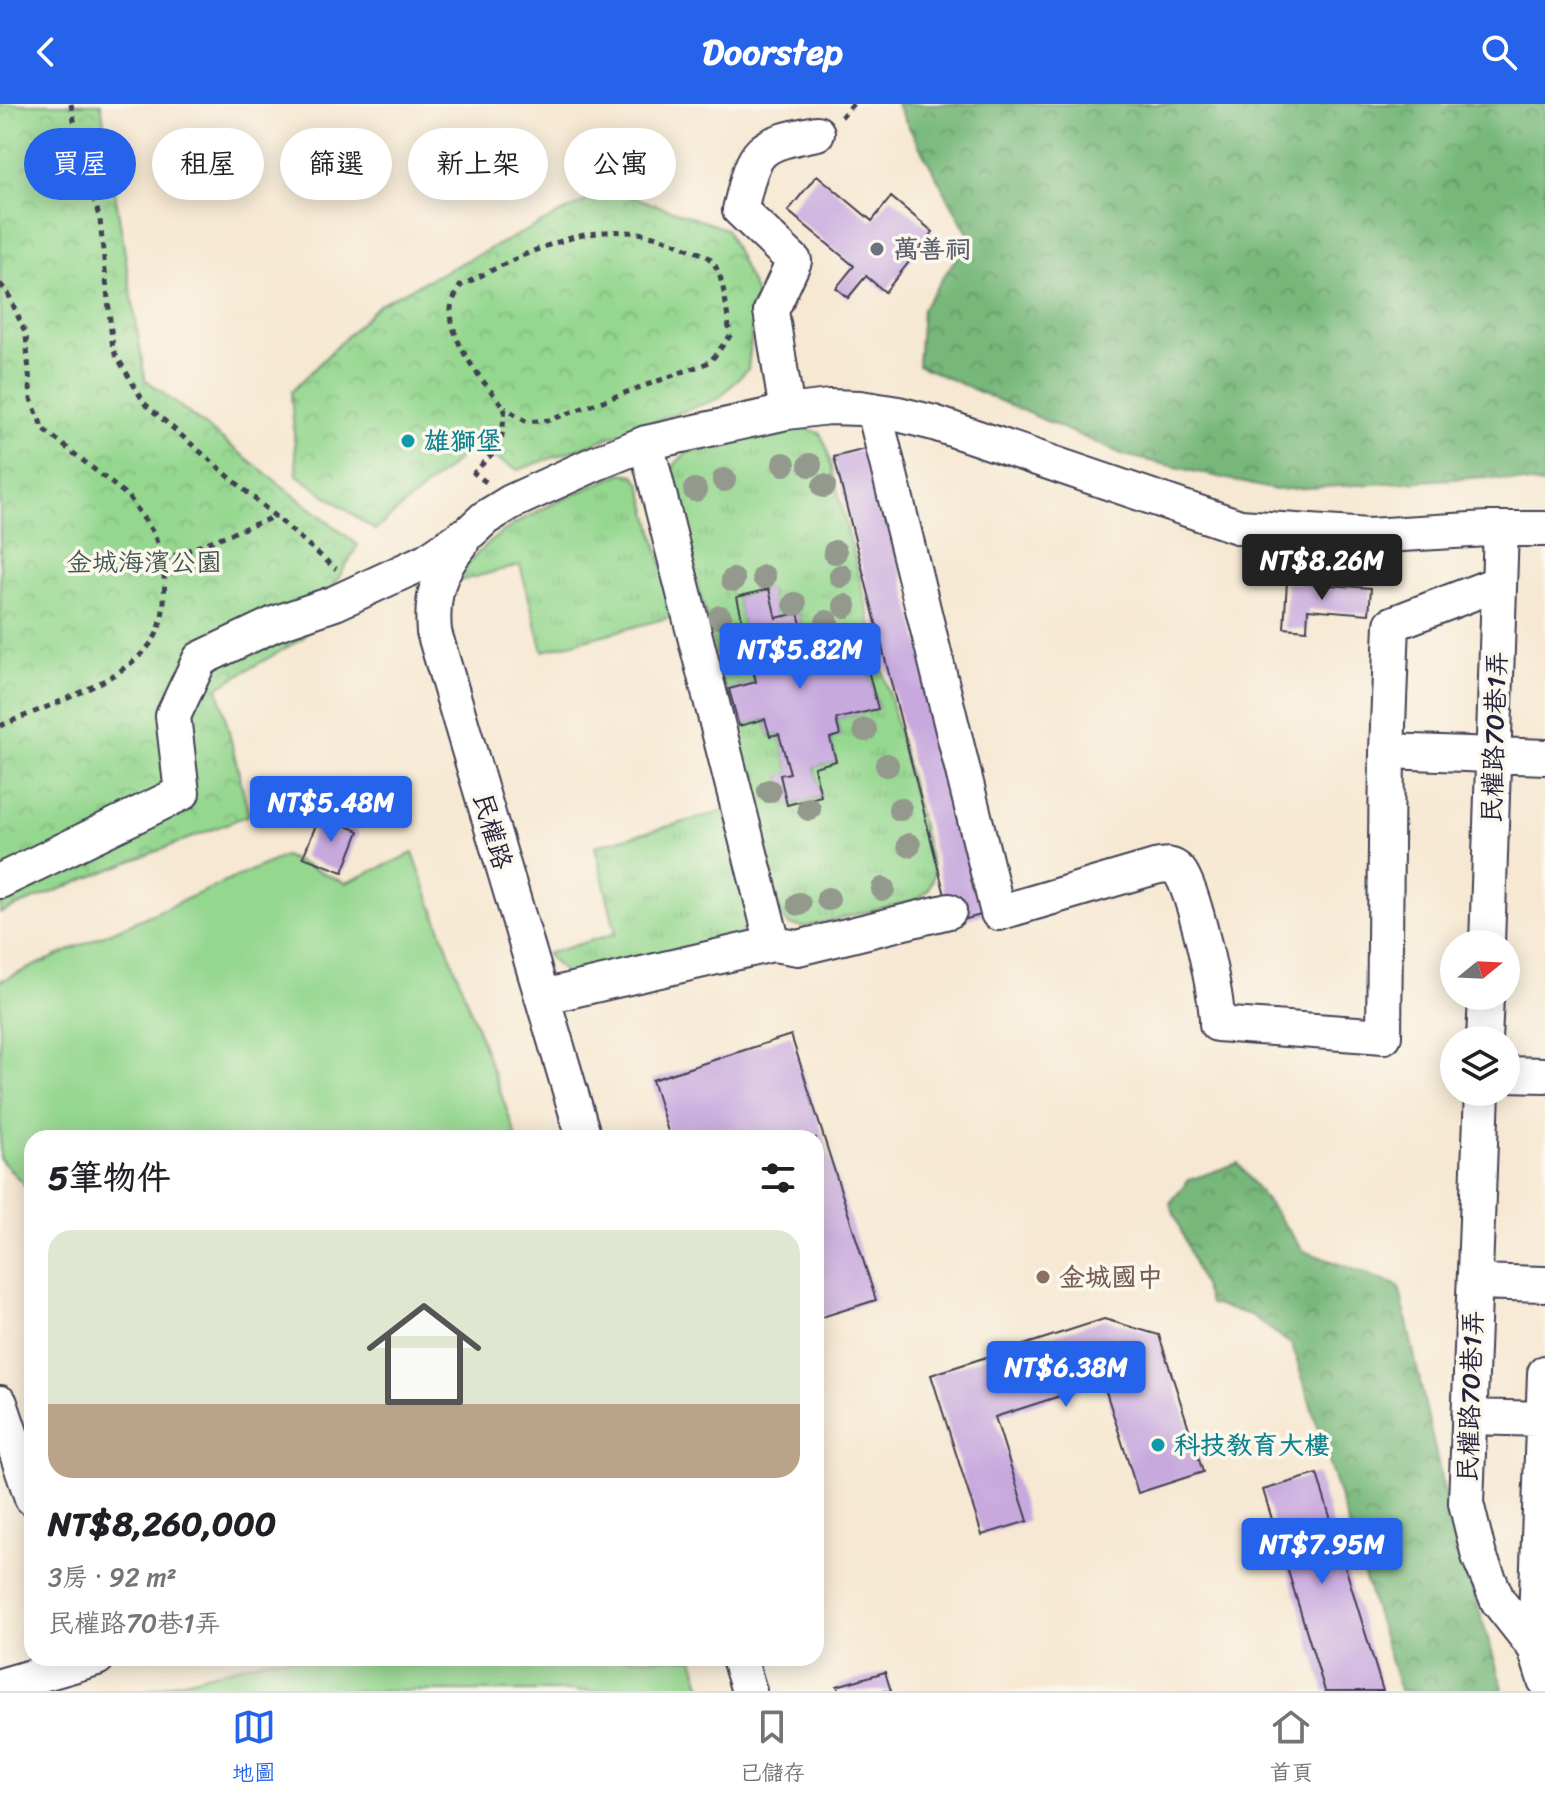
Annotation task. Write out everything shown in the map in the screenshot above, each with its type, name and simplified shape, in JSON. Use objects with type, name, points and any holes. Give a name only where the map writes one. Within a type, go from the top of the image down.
[{"type":"street","points":[[787,412],[771,311],[794,261],[740,210],[752,162],[774,141],[817,133]]},
{"type":"street","points":[[0,881],[182,793],[173,716],[200,659],[274,624],[335,603],[426,561],[511,502],[646,443],[787,412],[829,407],[874,410],[934,423],[1240,527],[1368,536],[1545,529]]},
{"type":"street","points":[[874,410],[998,913],[1168,865],[1177,868],[1187,890],[1210,971],[1217,1024],[1384,1036],[1387,751],[1392,624],[1499,583]]},
{"type":"street","points":[[646,443],[773,944]]},
{"type":"street","name":"民權路70巷1弄","points":[[1488,930],[1501,529]]},
{"type":"street","name":"民權路","points":[[471,531],[443,568],[435,589],[432,609],[434,632],[582,1130]]},
{"type":"street","points":[[1387,751],[1545,757]]},
{"type":"street","points":[[542,997],[773,944],[798,948],[949,911]]},
{"type":"street","points":[[1520,1074],[1545,1075]]},
{"type":"street","name":"民權路70巷1弄","points":[[1481,1106],[1466,1503],[1479,1556],[1498,1601],[1540,1648],[1545,1680]]},
{"type":"street","points":[[1475,1282],[1545,1284]]},
{"type":"street","points":[[1540,1648],[1545,1373]]},
{"type":"street","points":[[0,1403],[24,1474]]},
{"type":"street","points":[[1469,1417],[1544,1419]]},
{"type":"street","points":[[0,1686],[67,1666]]},
{"type":"street","points":[[741,1666],[749,1691]]},
{"type":"path","points":[[71,104],[80,151],[100,220],[113,350],[145,404],[361,591]]},
{"type":"path","points":[[505,408],[527,422],[550,420],[710,362],[730,336],[722,284],[711,259],[665,238],[618,230],[564,238],[460,286],[450,308],[456,332],[470,366],[505,408],[501,444],[474,473],[511,502]]},
{"type":"path","points":[[0,284],[8,293],[26,335],[31,399],[43,429],[129,497],[154,534],[163,560],[165,596],[158,630],[143,652],[114,676],[0,726]]},
{"type":"path","points":[[163,560],[276,516]]},
{"type":"green space","name":"金城海濱公園","points":[[0,104],[101,104],[105,128],[24,128],[24,200],[116,200],[145,379],[358,545],[303,638],[218,687],[249,815],[0,913]]},
{"type":"green space","points":[[896,104],[1545,104],[1545,485],[1486,477],[1275,490],[1124,455],[918,365],[922,309],[970,237]]},
{"type":"green space","points":[[588,200],[642,200],[726,229],[756,294],[748,369],[718,399],[518,470],[473,447],[375,530],[297,475],[291,392],[379,304]]},
{"type":"green space","points":[[801,427],[820,433],[827,448],[934,874],[929,889],[919,899],[804,927],[789,925],[781,915],[734,727],[765,719],[770,736],[779,734],[790,773],[780,776],[787,805],[821,797],[814,767],[836,761],[830,738],[840,735],[836,719],[878,708],[860,639],[818,649],[815,633],[804,635],[798,613],[776,618],[769,589],[737,597],[744,626],[752,625],[762,663],[752,666],[756,682],[725,690],[669,476],[686,453]]},
{"type":"green space","points":[[622,473],[634,475],[641,484],[675,616],[543,651],[520,565],[456,582],[470,561],[508,529],[553,504]]},
{"type":"green space","points":[[725,811],[750,910],[748,924],[740,936],[566,975],[546,954],[616,933],[595,846]]},
{"type":"green space","points":[[413,853],[514,1130],[24,1130],[24,1184],[0,1159],[0,981],[284,856],[346,883]]},
{"type":"green space","points":[[1238,1163],[1304,1251],[1399,1286],[1446,1500],[1503,1688],[1499,1691],[1400,1691],[1292,1345],[1251,1315],[1210,1304],[1170,1203],[1189,1180]]},
{"type":"green space","points":[[240,1666],[695,1666],[703,1691],[147,1691]]},
{"type":"building","name":"萬善祠","points":[[817,175],[872,221],[891,197],[933,232],[885,292],[866,276],[848,298],[836,288],[854,266],[788,211]]},
{"type":"building","points":[[870,448],[988,913],[952,923],[834,457]]},
{"type":"building","points":[[1287,582],[1371,588],[1369,614],[1308,609],[1307,630],[1284,628]]},
{"type":"building","points":[[769,589],[776,618],[798,613],[804,635],[815,633],[818,649],[860,639],[878,709],[836,719],[840,735],[830,738],[836,761],[814,767],[821,796],[787,805],[780,775],[790,773],[779,734],[770,736],[765,719],[739,726],[729,689],[756,682],[752,666],[762,663],[752,625],[744,627],[737,597]]},
{"type":"building","points":[[320,815],[359,831],[343,872],[303,857]]},
{"type":"building","points":[[791,1035],[821,1130],[668,1130],[652,1080]]},
{"type":"building","points":[[824,1138],[876,1300],[824,1316]]},
{"type":"building","name":"科技教育大樓","points":[[1104,1319],[1159,1335],[1203,1472],[1138,1493],[1103,1382],[995,1417],[1028,1521],[982,1535],[931,1375]]},
{"type":"building","points":[[1317,1474],[1383,1691],[1325,1691],[1263,1490]]},
{"type":"building","points":[[885,1672],[891,1691],[839,1691],[837,1686]]},
{"type":"place","name":"萬善祠","points":[[877,249]]},
{"type":"place","name":"雄獅堡","points":[[408,441]]},
{"type":"place","name":"金城國中","points":[[1043,1277]]},
{"type":"place","name":"科技教育大樓","points":[[1158,1445]]}]
